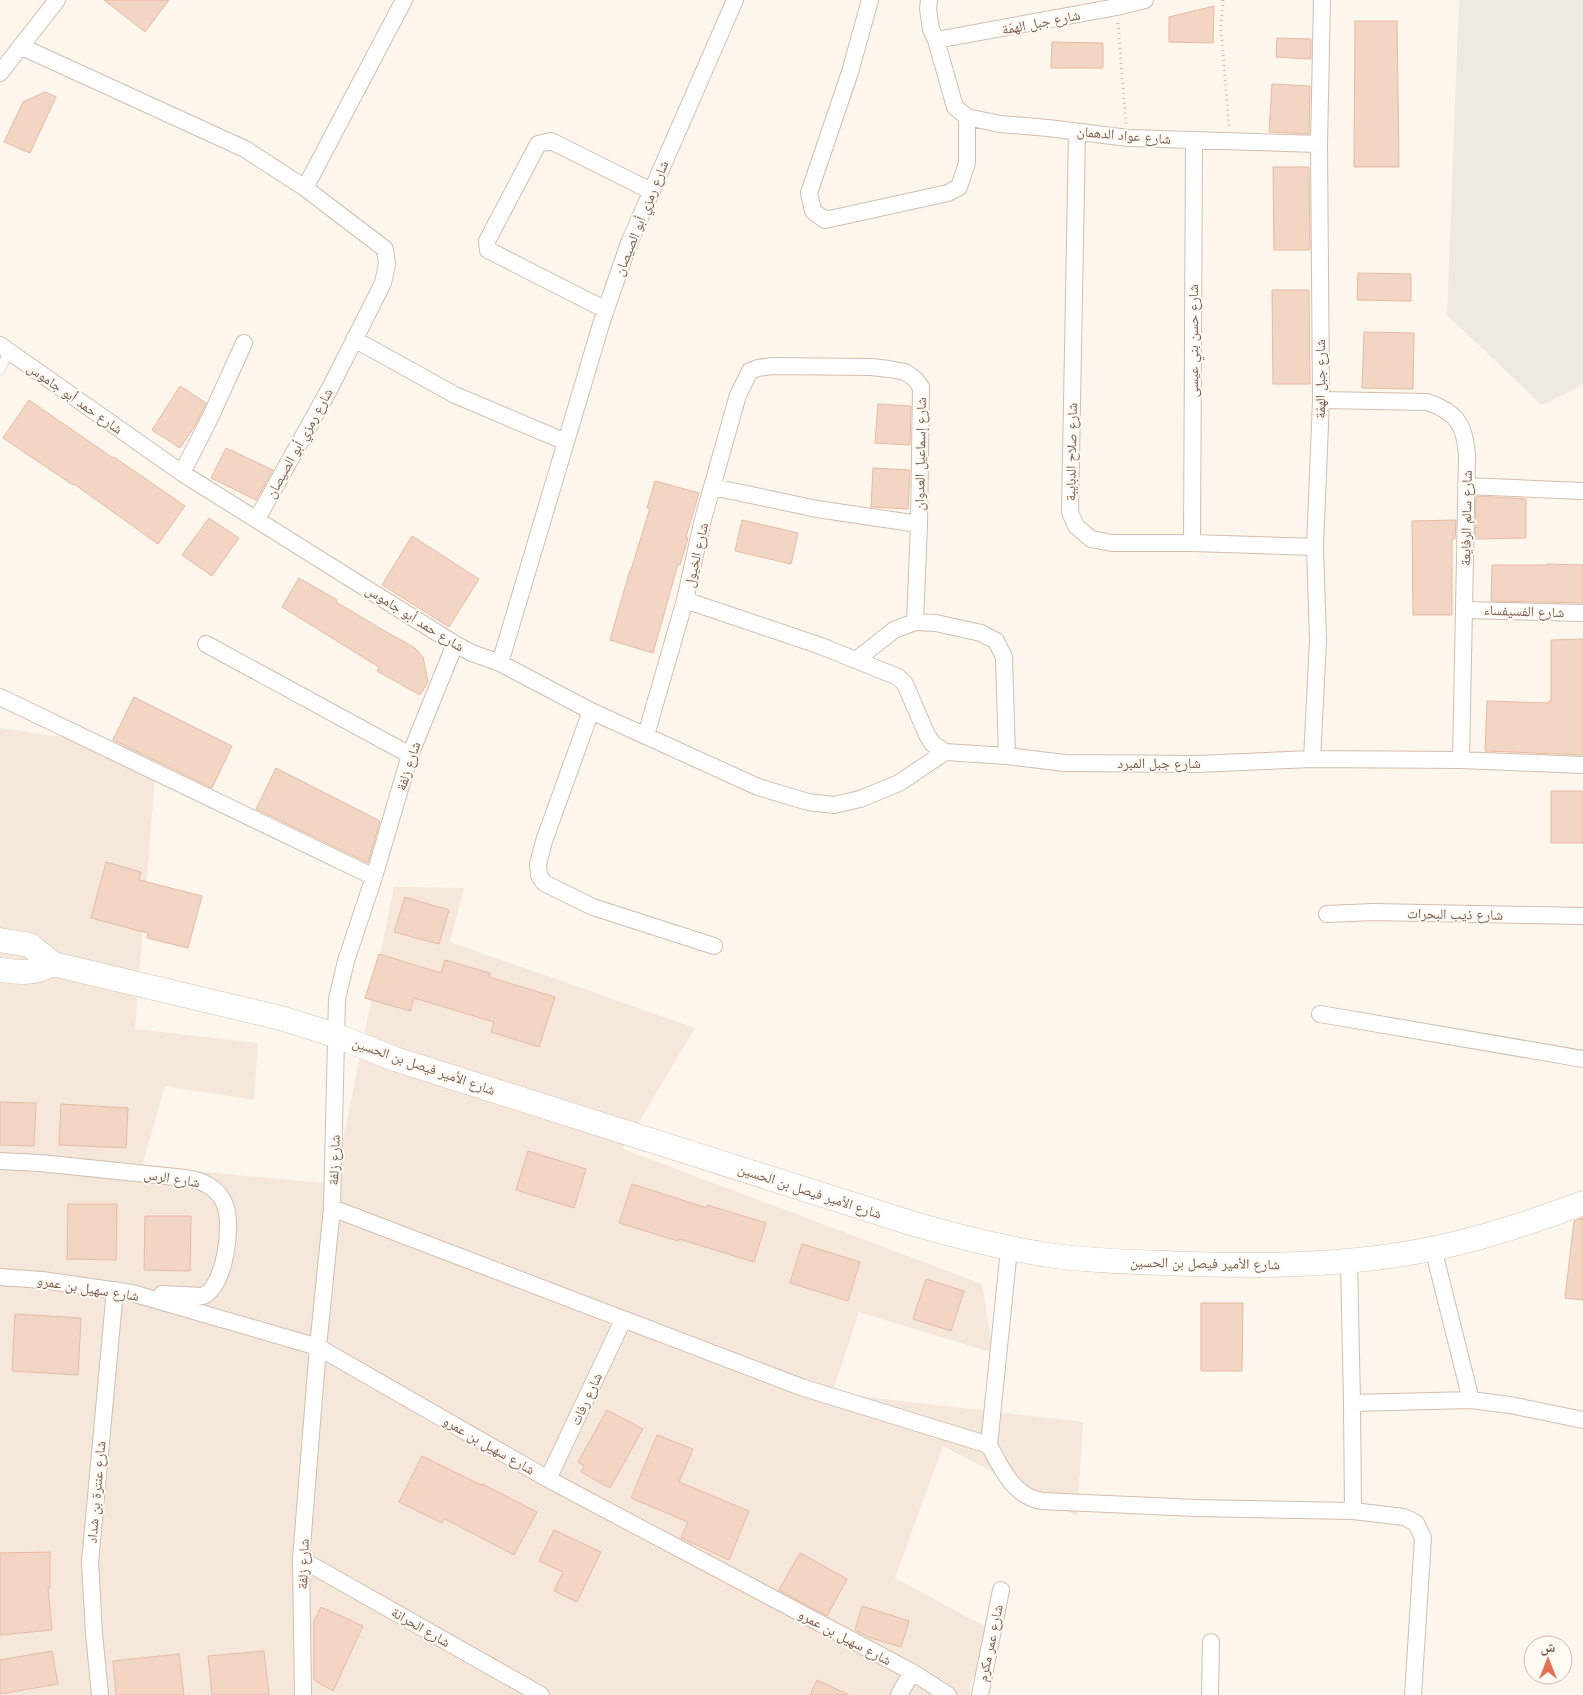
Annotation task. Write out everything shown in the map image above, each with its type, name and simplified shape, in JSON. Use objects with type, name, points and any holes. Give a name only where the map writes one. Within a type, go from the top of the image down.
[{"type":"street","points":[[0,73],[57,0]]},
{"type":"street","points":[[22,47],[245,150],[305,188],[404,0]]},
{"type":"street","name":"شارع رمزي أبو الصيصان","points":[[500,662],[606,310],[629,242],[735,0]]},
{"type":"street","points":[[870,0],[850,72],[809,193],[813,211],[825,220],[948,193],[959,187],[967,163],[966,117],[955,107],[948,86],[936,40],[931,29],[928,9],[929,0]]},
{"type":"street","name":"شارع جبل الهمّة","points":[[936,40],[1117,7],[1145,0]]},
{"type":"street","name":"شارع جبل الهمّة","points":[[1312,758],[1318,640],[1315,546],[1321,400],[1319,144],[1322,0]]},
{"type":"street","name":"شارع عواد الدهمان","points":[[966,117],[1000,124],[1128,138],[1319,144]]},
{"type":"street","name":"شارع صلاح الدبايبة","points":[[1077,132],[1070,512],[1076,526],[1092,539],[1112,543],[1192,542],[1315,546]]},
{"type":"street","name":"شارع حسن بني عيسى","points":[[1192,542],[1194,140]]},
{"type":"street","points":[[606,310],[488,250],[487,242],[538,144],[551,141],[651,191]]},
{"type":"street","name":"شارع رمزي أبو الصيصان","points":[[257,519],[330,388],[383,283],[388,264],[385,249],[305,188]]},
{"type":"street","points":[[354,339],[455,394],[566,442]]},
{"type":"street","points":[[182,473],[219,400],[244,343]]},
{"type":"street","name":"شارع حمد أبو جاموس","points":[[4,348],[182,473],[455,644],[500,662],[591,711],[758,786],[808,802],[834,805],[860,800],[899,783],[945,752]]},
{"type":"street","name":"شارع إسماعيل العدوان","points":[[712,487],[817,509],[919,524],[921,387],[915,379],[905,372],[889,369],[837,366],[773,366],[758,368],[750,371],[747,375]]},
{"type":"street","name":"شارع الخيول","points":[[646,735],[686,600],[703,519],[738,395],[747,375]]},
{"type":"street","name":"شارع سالم الرفايعة","points":[[1321,400],[1427,402],[1442,407],[1458,422],[1464,432],[1467,456],[1461,760]]},
{"type":"street","points":[[1466,486],[1583,491]]},
{"type":"street","points":[[915,622],[919,524]]},
{"type":"street","points":[[686,600],[821,646],[898,677],[905,684],[927,735],[933,744],[945,752]]},
{"type":"street","name":"شارع الفسيفساء","points":[[1465,610],[1583,613]]},
{"type":"street","points":[[856,660],[894,630],[915,622],[936,624],[981,634],[996,641],[1004,657],[1007,756]]},
{"type":"street","points":[[206,644],[410,755]]},
{"type":"street","name":"شارع زلفة","points":[[304,1695],[301,1559],[318,1348],[332,1208],[337,998],[410,755],[455,644]]},
{"type":"street","points":[[0,697],[374,878]]},
{"type":"street","points":[[591,711],[544,841],[538,864],[539,875],[544,883],[593,907],[714,946]]},
{"type":"street","name":"شارع جبل المبرد","points":[[945,752],[1095,764],[1197,764],[1312,758],[1461,760],[1583,765]]},
{"type":"street","name":"شارع ذيب البحرات","points":[[1327,914],[1373,912],[1583,916]]},
{"type":"street","name":"شارع الأمير فيصل بن الحسين","points":[[0,940],[30,945],[53,964],[281,1018],[335,1035],[396,1059],[911,1223],[961,1238],[1009,1249],[1056,1256],[1148,1263],[1257,1265],[1349,1260],[1394,1256],[1433,1248],[1525,1222],[1583,1203]]},
{"type":"street","points":[[0,970],[21,973],[40,971],[53,964]]},
{"type":"street","points":[[1320,1014],[1583,1059]]},
{"type":"street","name":"شارع الرس","points":[[0,1161],[40,1163],[196,1179],[207,1184],[217,1193],[225,1206],[228,1225],[224,1261],[212,1288],[207,1294],[192,1297],[132,1293]]},
{"type":"street","points":[[332,1208],[800,1387],[988,1445]]},
{"type":"street","points":[[1433,1248],[1471,1400]]},
{"type":"street","points":[[1009,1249],[988,1445],[1004,1473],[1017,1489],[1024,1496],[1033,1500],[1196,1508],[1353,1511],[1404,1517],[1416,1524],[1423,1538],[1413,1695]]},
{"type":"street","points":[[1349,1260],[1353,1511]]},
{"type":"street","name":"شارع سهيل بن عمرو","points":[[0,1277],[42,1280],[132,1293],[318,1348],[548,1478],[912,1672],[948,1695]]},
{"type":"street","name":"شارع عنترة بن شداد","points":[[100,1695],[90,1562],[115,1290]]},
{"type":"street","name":"شارع رفات","points":[[548,1478],[623,1320]]},
{"type":"street","points":[[1352,1403],[1471,1400],[1510,1405],[1583,1420]]},
{"type":"street","name":"شارع الحرانة","points":[[301,1559],[541,1695]]},
{"type":"street","name":"شارع عمر مكرم","points":[[980,1695],[1001,1590]]},
{"type":"street","points":[[1210,1695],[1211,1642]]},
{"type":"street","points":[[899,1695],[912,1672]]},
{"type":"lane","points":[[0,370],[4,348]]},
{"type":"path","points":[[1223,0],[1220,28],[1230,140]]},
{"type":"path","points":[[1117,7],[1128,138]]},
{"type":"shaded area","points":[[1459,0],[1583,0],[1583,385],[1542,405],[1447,315]]},
{"type":"shaded area","points":[[0,728],[157,751],[135,1029],[258,1043],[254,1100],[165,1086],[142,1166],[334,1184],[394,887],[464,888],[450,942],[695,1028],[623,1149],[982,1284],[993,1353],[859,1312],[832,1393],[1083,1422],[1077,1516],[943,1446],[895,1578],[995,1632],[970,1685],[971,1695],[0,1695]]},
{"type":"building","points":[[104,0],[169,0],[145,32]]},
{"type":"building","points":[[1214,6],[1213,43],[1169,42],[1169,17]]},
{"type":"building","points":[[1355,21],[1397,21],[1399,167],[1354,167]]},
{"type":"building","points":[[1277,38],[1311,39],[1311,59],[1276,57]]},
{"type":"building","points":[[1052,42],[1103,43],[1103,68],[1051,68]]},
{"type":"building","points":[[1272,84],[1310,86],[1309,134],[1269,132]]},
{"type":"building","points":[[45,92],[56,97],[30,153],[4,142],[23,102]]},
{"type":"building","points":[[1273,167],[1309,167],[1310,250],[1274,250]]},
{"type":"building","points":[[1358,273],[1411,274],[1411,301],[1357,300]]},
{"type":"building","points":[[1272,290],[1309,290],[1310,384],[1273,384]]},
{"type":"building","points":[[1364,332],[1414,333],[1413,389],[1362,388]]},
{"type":"building","points":[[180,386],[206,403],[196,424],[180,448],[152,430]]},
{"type":"building","points":[[29,400],[185,506],[158,544],[74,484],[3,438]]},
{"type":"building","points":[[878,404],[911,406],[910,445],[875,443]]},
{"type":"building","points":[[226,448],[273,470],[256,500],[211,478]]},
{"type":"building","points":[[873,468],[910,470],[908,509],[871,507]]},
{"type":"building","points":[[655,481],[699,493],[686,537],[688,538],[680,565],[678,564],[653,653],[610,640],[650,508],[647,508]]},
{"type":"building","points":[[1476,496],[1526,499],[1526,538],[1475,539]]},
{"type":"building","points":[[209,518],[239,538],[212,576],[182,555]]},
{"type":"building","points":[[742,520],[798,533],[791,564],[735,551]]},
{"type":"building","points":[[1456,520],[1455,539],[1452,539],[1452,615],[1413,615],[1412,521]]},
{"type":"building","points":[[412,536],[479,579],[449,627],[382,585]]},
{"type":"building","points":[[1492,565],[1583,565],[1583,603],[1491,601]]},
{"type":"building","points":[[299,578],[415,648],[423,657],[428,682],[420,695],[377,671],[379,667],[282,607]]},
{"type":"building","points":[[1583,639],[1583,755],[1485,751],[1487,701],[1549,703],[1551,701],[1551,640]]},
{"type":"building","points":[[134,697],[232,746],[212,788],[113,740]]},
{"type":"building","points":[[276,768],[380,821],[368,863],[256,809]]},
{"type":"building","points":[[1551,791],[1583,791],[1583,843],[1551,843]]},
{"type":"building","points":[[106,862],[141,872],[139,880],[202,896],[188,948],[147,938],[148,933],[91,918]]},
{"type":"building","points":[[405,897],[449,910],[439,944],[394,932]]},
{"type":"building","points":[[379,954],[441,973],[445,960],[490,973],[489,977],[555,997],[539,1047],[491,1032],[494,1022],[414,998],[410,1011],[365,998]]},
{"type":"building","points":[[0,1102],[36,1103],[34,1146],[0,1145]]},
{"type":"building","points":[[61,1104],[128,1108],[126,1148],[59,1145]]},
{"type":"building","points":[[528,1151],[586,1169],[574,1208],[516,1190]]},
{"type":"building","points":[[632,1184],[707,1208],[707,1205],[766,1223],[754,1262],[619,1223]]},
{"type":"building","points":[[68,1204],[117,1204],[116,1260],[67,1259]]},
{"type":"building","points":[[145,1216],[191,1216],[190,1271],[144,1270]]},
{"type":"building","points":[[1583,1218],[1583,1300],[1565,1298],[1574,1221]]},
{"type":"building","points":[[802,1244],[860,1262],[848,1301],[790,1283]]},
{"type":"building","points":[[926,1279],[964,1291],[951,1331],[913,1319]]},
{"type":"building","points":[[1201,1303],[1243,1303],[1242,1371],[1201,1371]]},
{"type":"building","points":[[15,1314],[81,1318],[78,1375],[12,1371]]},
{"type":"building","points":[[607,1410],[643,1429],[610,1488],[581,1472],[584,1466],[578,1462]]},
{"type":"building","points":[[657,1435],[693,1449],[679,1482],[749,1511],[729,1560],[681,1538],[688,1522],[631,1498]]},
{"type":"building","points":[[422,1456],[537,1512],[514,1555],[445,1519],[442,1523],[399,1502]]},
{"type":"building","points":[[554,1530],[601,1552],[577,1602],[554,1591],[563,1572],[539,1561]]},
{"type":"building","points":[[50,1552],[50,1588],[48,1588],[52,1630],[0,1635],[0,1553]]},
{"type":"building","points":[[800,1553],[847,1579],[827,1616],[779,1590]]},
{"type":"building","points":[[862,1606],[909,1621],[901,1647],[868,1637],[855,1630]]},
{"type":"building","points":[[321,1607],[363,1626],[333,1691],[314,1680],[314,1621]]},
{"type":"building","points":[[52,1651],[58,1684],[0,1694],[0,1660]]},
{"type":"building","points":[[264,1651],[269,1695],[212,1695],[208,1656]]},
{"type":"building","points":[[179,1654],[184,1695],[116,1695],[113,1661]]},
{"type":"building","points":[[817,1680],[849,1695],[810,1695]]}]
